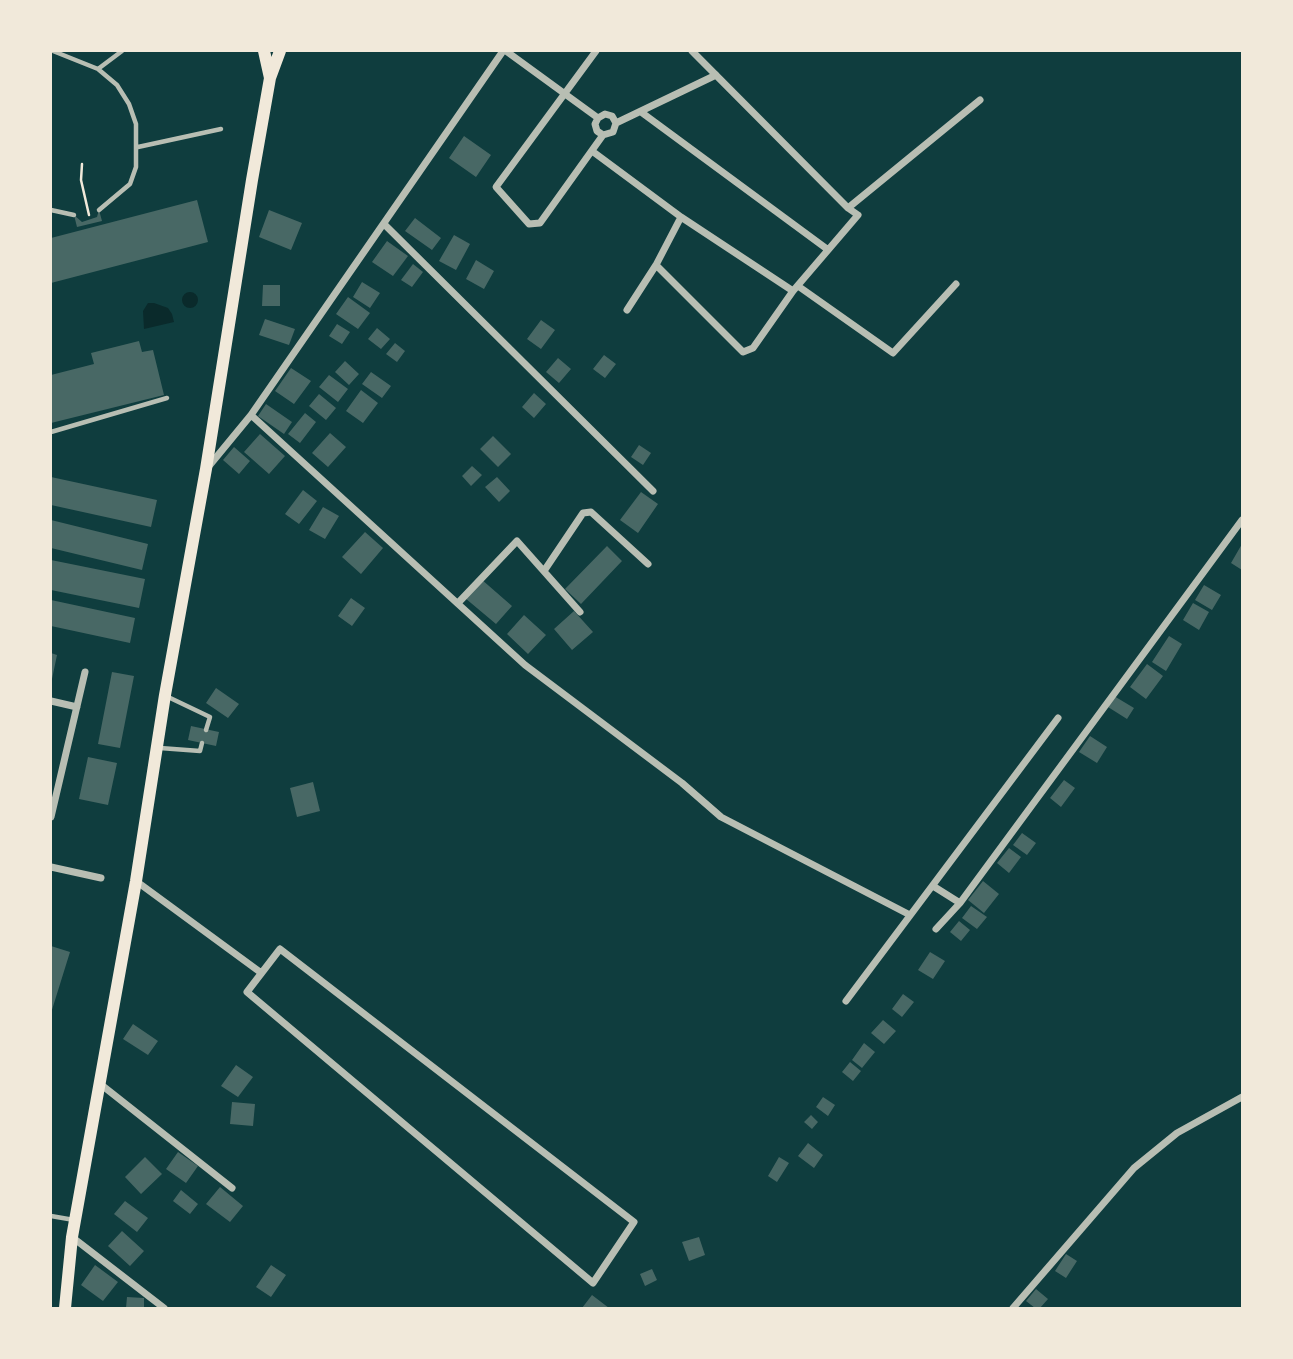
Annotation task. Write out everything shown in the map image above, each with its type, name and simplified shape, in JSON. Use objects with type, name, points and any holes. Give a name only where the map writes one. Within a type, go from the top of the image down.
[{"type":"main road","points":[[264,51],[270,78]]},
{"type":"main road","points":[[65,1308],[72,1237],[136,881],[155,748],[206,469],[270,78],[280,51]]},
{"type":"street","points":[[206,469],[251,415],[505,51],[598,118]]},
{"type":"street","points":[[596,51],[496,187],[529,224],[540,223],[604,135],[613,132],[616,123],[716,75]]},
{"type":"street","points":[[656,265],[743,352],[753,348],[796,288],[858,215],[692,51]]},
{"type":"street","points":[[848,208],[980,100]]},
{"type":"street","points":[[641,112],[827,249]]},
{"type":"street","points":[[604,135],[597,131],[595,124],[598,118],[605,114],[612,116],[616,123]]},
{"type":"street","points":[[592,151],[681,217],[796,288],[893,353],[956,284]]},
{"type":"street","points":[[627,310],[656,265],[681,217]]},
{"type":"street","points":[[384,224],[653,491]]},
{"type":"street","points":[[251,415],[525,665],[682,783],[721,817],[910,915]]},
{"type":"street","points":[[544,571],[583,513],[591,512],[648,564]]},
{"type":"street","points":[[936,929],[960,903],[1242,520]]},
{"type":"street","points":[[458,603],[517,541],[580,612]]},
{"type":"street","points":[[51,817],[85,672]]},
{"type":"street","points":[[51,701],[77,707]]},
{"type":"street","points":[[846,1001],[1058,718]]},
{"type":"street","points":[[51,867],[101,878]]},
{"type":"street","points":[[136,881],[260,972]]},
{"type":"street","points":[[933,886],[960,903]]},
{"type":"street","points":[[280,948],[634,1222],[593,1283],[247,992],[260,972],[280,948]]},
{"type":"street","points":[[99,1083],[232,1188]]},
{"type":"street","points":[[1013,1308],[1134,1168],[1177,1133],[1242,1097]]},
{"type":"street","points":[[72,1237],[164,1308]]},
{"type":"lane","points":[[53,51],[98,69],[117,85],[129,104],[136,124],[138,147],[136,167],[130,184],[99,210]]},
{"type":"lane","points":[[98,69],[122,51]]},
{"type":"lane","points":[[138,147],[221,129]]},
{"type":"lane","points":[[51,210],[74,215]]},
{"type":"lane","points":[[51,432],[167,398]]},
{"type":"lane","points":[[165,695],[210,717],[206,730]]},
{"type":"lane","points":[[155,748],[200,751],[202,743]]},
{"type":"lane","points":[[51,1216],[75,1220]]},
{"type":"path","points":[[82,164],[81,180],[89,215]]},
{"type":"water","points":[[190,292],[198,300],[190,308],[182,300]]},
{"type":"water","points":[[148,303],[168,308],[174,322],[144,329],[143,311]]},
{"type":"building","points":[[464,136],[491,155],[476,177],[449,158]]},
{"type":"building","points":[[197,200],[208,242],[51,283],[51,238]]},
{"type":"building","points":[[99,210],[102,221],[77,227],[74,215],[82,222],[97,217]]},
{"type":"building","points":[[269,210],[302,223],[291,250],[259,237]]},
{"type":"building","points":[[415,218],[441,238],[432,250],[405,231]]},
{"type":"building","points":[[454,235],[470,244],[456,270],[439,261]]},
{"type":"building","points":[[387,241],[408,256],[393,276],[372,262]]},
{"type":"building","points":[[476,260],[494,271],[484,289],[466,279]]},
{"type":"building","points":[[413,264],[423,272],[412,287],[401,280]]},
{"type":"building","points":[[362,282],[380,293],[370,308],[353,297]]},
{"type":"building","points":[[263,285],[280,285],[280,306],[262,306]]},
{"type":"building","points":[[348,297],[370,313],[358,329],[336,314]]},
{"type":"building","points":[[265,319],[295,329],[289,345],[259,335]]},
{"type":"building","points":[[541,320],[555,330],[541,349],[527,339]]},
{"type":"building","points":[[337,324],[350,332],[342,344],[329,336]]},
{"type":"building","points":[[377,328],[390,339],[381,349],[368,339]]},
{"type":"building","points":[[139,341],[142,352],[153,350],[164,395],[51,423],[51,375],[94,364],[91,353]]},
{"type":"building","points":[[395,343],[405,351],[397,362],[386,354]]},
{"type":"building","points":[[604,355],[616,364],[605,378],[593,369]]},
{"type":"building","points":[[558,358],[571,369],[559,383],[546,372]]},
{"type":"building","points":[[345,361],[359,374],[349,385],[335,372]]},
{"type":"building","points":[[291,368],[311,381],[294,404],[275,391]]},
{"type":"building","points":[[371,372],[391,386],[382,398],[362,384]]},
{"type":"building","points":[[329,375],[348,389],[338,402],[319,387]]},
{"type":"building","points":[[361,390],[378,403],[363,423],[346,411]]},
{"type":"building","points":[[534,393],[546,404],[534,418],[522,407]]},
{"type":"building","points":[[319,394],[336,408],[326,420],[309,406]]},
{"type":"building","points":[[266,404],[292,422],[284,434],[258,416]]},
{"type":"building","points":[[305,413],[316,422],[300,443],[288,434]]},
{"type":"building","points":[[330,433],[346,447],[328,467],[312,453]]},
{"type":"building","points":[[260,434],[285,456],[269,474],[244,452]]},
{"type":"building","points":[[493,436],[511,454],[498,467],[480,449]]},
{"type":"building","points":[[639,445],[651,453],[643,465],[631,457]]},
{"type":"building","points":[[234,447],[250,461],[239,474],[223,460]]},
{"type":"building","points":[[472,466],[482,475],[471,486],[462,476]]},
{"type":"building","points":[[51,477],[157,500],[151,527],[51,505]]},
{"type":"building","points":[[497,477],[510,491],[499,502],[485,487]]},
{"type":"building","points":[[303,490],[317,501],[299,524],[285,514]]},
{"type":"building","points":[[641,492],[658,504],[638,533],[620,520]]},
{"type":"building","points":[[323,507],[339,516],[325,539],[309,530]]},
{"type":"building","points":[[51,520],[148,544],[142,570],[51,548]]},
{"type":"building","points":[[365,532],[383,548],[361,574],[342,557]]},
{"type":"building","points":[[1242,544],[1242,570],[1231,563]]},
{"type":"building","points":[[607,546],[622,561],[581,604],[565,589]]},
{"type":"building","points":[[51,560],[145,579],[139,608],[51,590]]},
{"type":"building","points":[[481,579],[512,606],[496,624],[465,598]]},
{"type":"building","points":[[1204,585],[1221,595],[1212,610],[1195,600]]},
{"type":"building","points":[[351,598],[365,608],[352,626],[338,616]]},
{"type":"building","points":[[51,600],[135,618],[130,643],[51,626]]},
{"type":"building","points":[[1193,603],[1209,612],[1199,630],[1183,620]]},
{"type":"building","points":[[574,611],[593,632],[572,650],[554,629]]},
{"type":"building","points":[[524,615],[546,635],[528,654],[507,634]]},
{"type":"building","points":[[1169,636],[1182,644],[1166,671],[1152,662]]},
{"type":"building","points":[[51,653],[57,655],[52,679],[51,679]]},
{"type":"building","points":[[1147,664],[1163,676],[1146,699],[1130,687]]},
{"type":"building","points":[[112,672],[134,676],[120,748],[98,744]]},
{"type":"building","points":[[216,688],[239,704],[228,718],[206,703]]},
{"type":"building","points":[[1114,696],[1134,708],[1127,719],[1108,707]]},
{"type":"building","points":[[191,726],[219,732],[216,746],[188,740]]},
{"type":"building","points":[[1090,736],[1107,747],[1097,763],[1079,752]]},
{"type":"building","points":[[88,757],[117,763],[108,805],[79,799]]},
{"type":"building","points":[[1064,780],[1075,788],[1061,807],[1050,798]]},
{"type":"building","points":[[313,782],[320,811],[297,817],[290,788]]},
{"type":"building","points":[[1022,833],[1036,843],[1027,855],[1013,845]]},
{"type":"building","points":[[1009,848],[1021,857],[1009,873],[997,863]]},
{"type":"building","points":[[983,881],[999,894],[984,913],[968,900]]},
{"type":"building","points":[[971,906],[987,917],[977,929],[962,918]]},
{"type":"building","points":[[959,921],[970,930],[961,941],[950,932]]},
{"type":"building","points":[[51,946],[70,952],[51,1013]]},
{"type":"building","points":[[930,952],[945,961],[933,979],[918,970]]},
{"type":"building","points":[[903,994],[914,1002],[902,1017],[892,1009]]},
{"type":"building","points":[[883,1020],[896,1031],[884,1044],[871,1033]]},
{"type":"building","points":[[133,1024],[158,1041],[148,1055],[123,1039]]},
{"type":"building","points":[[864,1043],[875,1052],[862,1068],[852,1060]]},
{"type":"building","points":[[850,1062],[861,1071],[853,1081],[842,1072]]},
{"type":"building","points":[[236,1065],[253,1077],[238,1097],[221,1086]]},
{"type":"building","points":[[823,1097],[835,1105],[828,1116],[816,1107]]},
{"type":"building","points":[[232,1102],[255,1104],[253,1126],[230,1124]]},
{"type":"building","points":[[811,1115],[818,1122],[812,1129],[804,1122]]},
{"type":"building","points":[[808,1143],[823,1155],[814,1168],[798,1156]]},
{"type":"building","points":[[178,1152],[198,1166],[186,1183],[166,1169]]},
{"type":"building","points":[[145,1157],[162,1174],[141,1194],[125,1177]]},
{"type":"building","points":[[779,1157],[789,1163],[777,1182],[768,1176]]},
{"type":"building","points":[[220,1187],[243,1206],[230,1222],[206,1204]]},
{"type":"building","points":[[181,1190],[198,1204],[190,1214],[173,1201]]},
{"type":"building","points":[[125,1201],[148,1218],[137,1232],[114,1214]]},
{"type":"building","points":[[122,1231],[144,1251],[130,1266],[108,1246]]},
{"type":"building","points":[[699,1237],[705,1255],[689,1261],[682,1242]]},
{"type":"building","points":[[1066,1254],[1077,1261],[1066,1278],[1055,1271]]},
{"type":"building","points":[[95,1265],[118,1282],[103,1301],[81,1285]]},
{"type":"building","points":[[271,1265],[286,1275],[271,1297],[256,1287]]},
{"type":"building","points":[[652,1269],[657,1280],[645,1286],[640,1274]]},
{"type":"building","points":[[1036,1289],[1048,1299],[1040,1308],[1035,1308],[1026,1301]]},
{"type":"building","points":[[592,1295],[609,1308],[582,1308]]},
{"type":"building","points":[[127,1297],[144,1298],[144,1308],[126,1308]]}]
